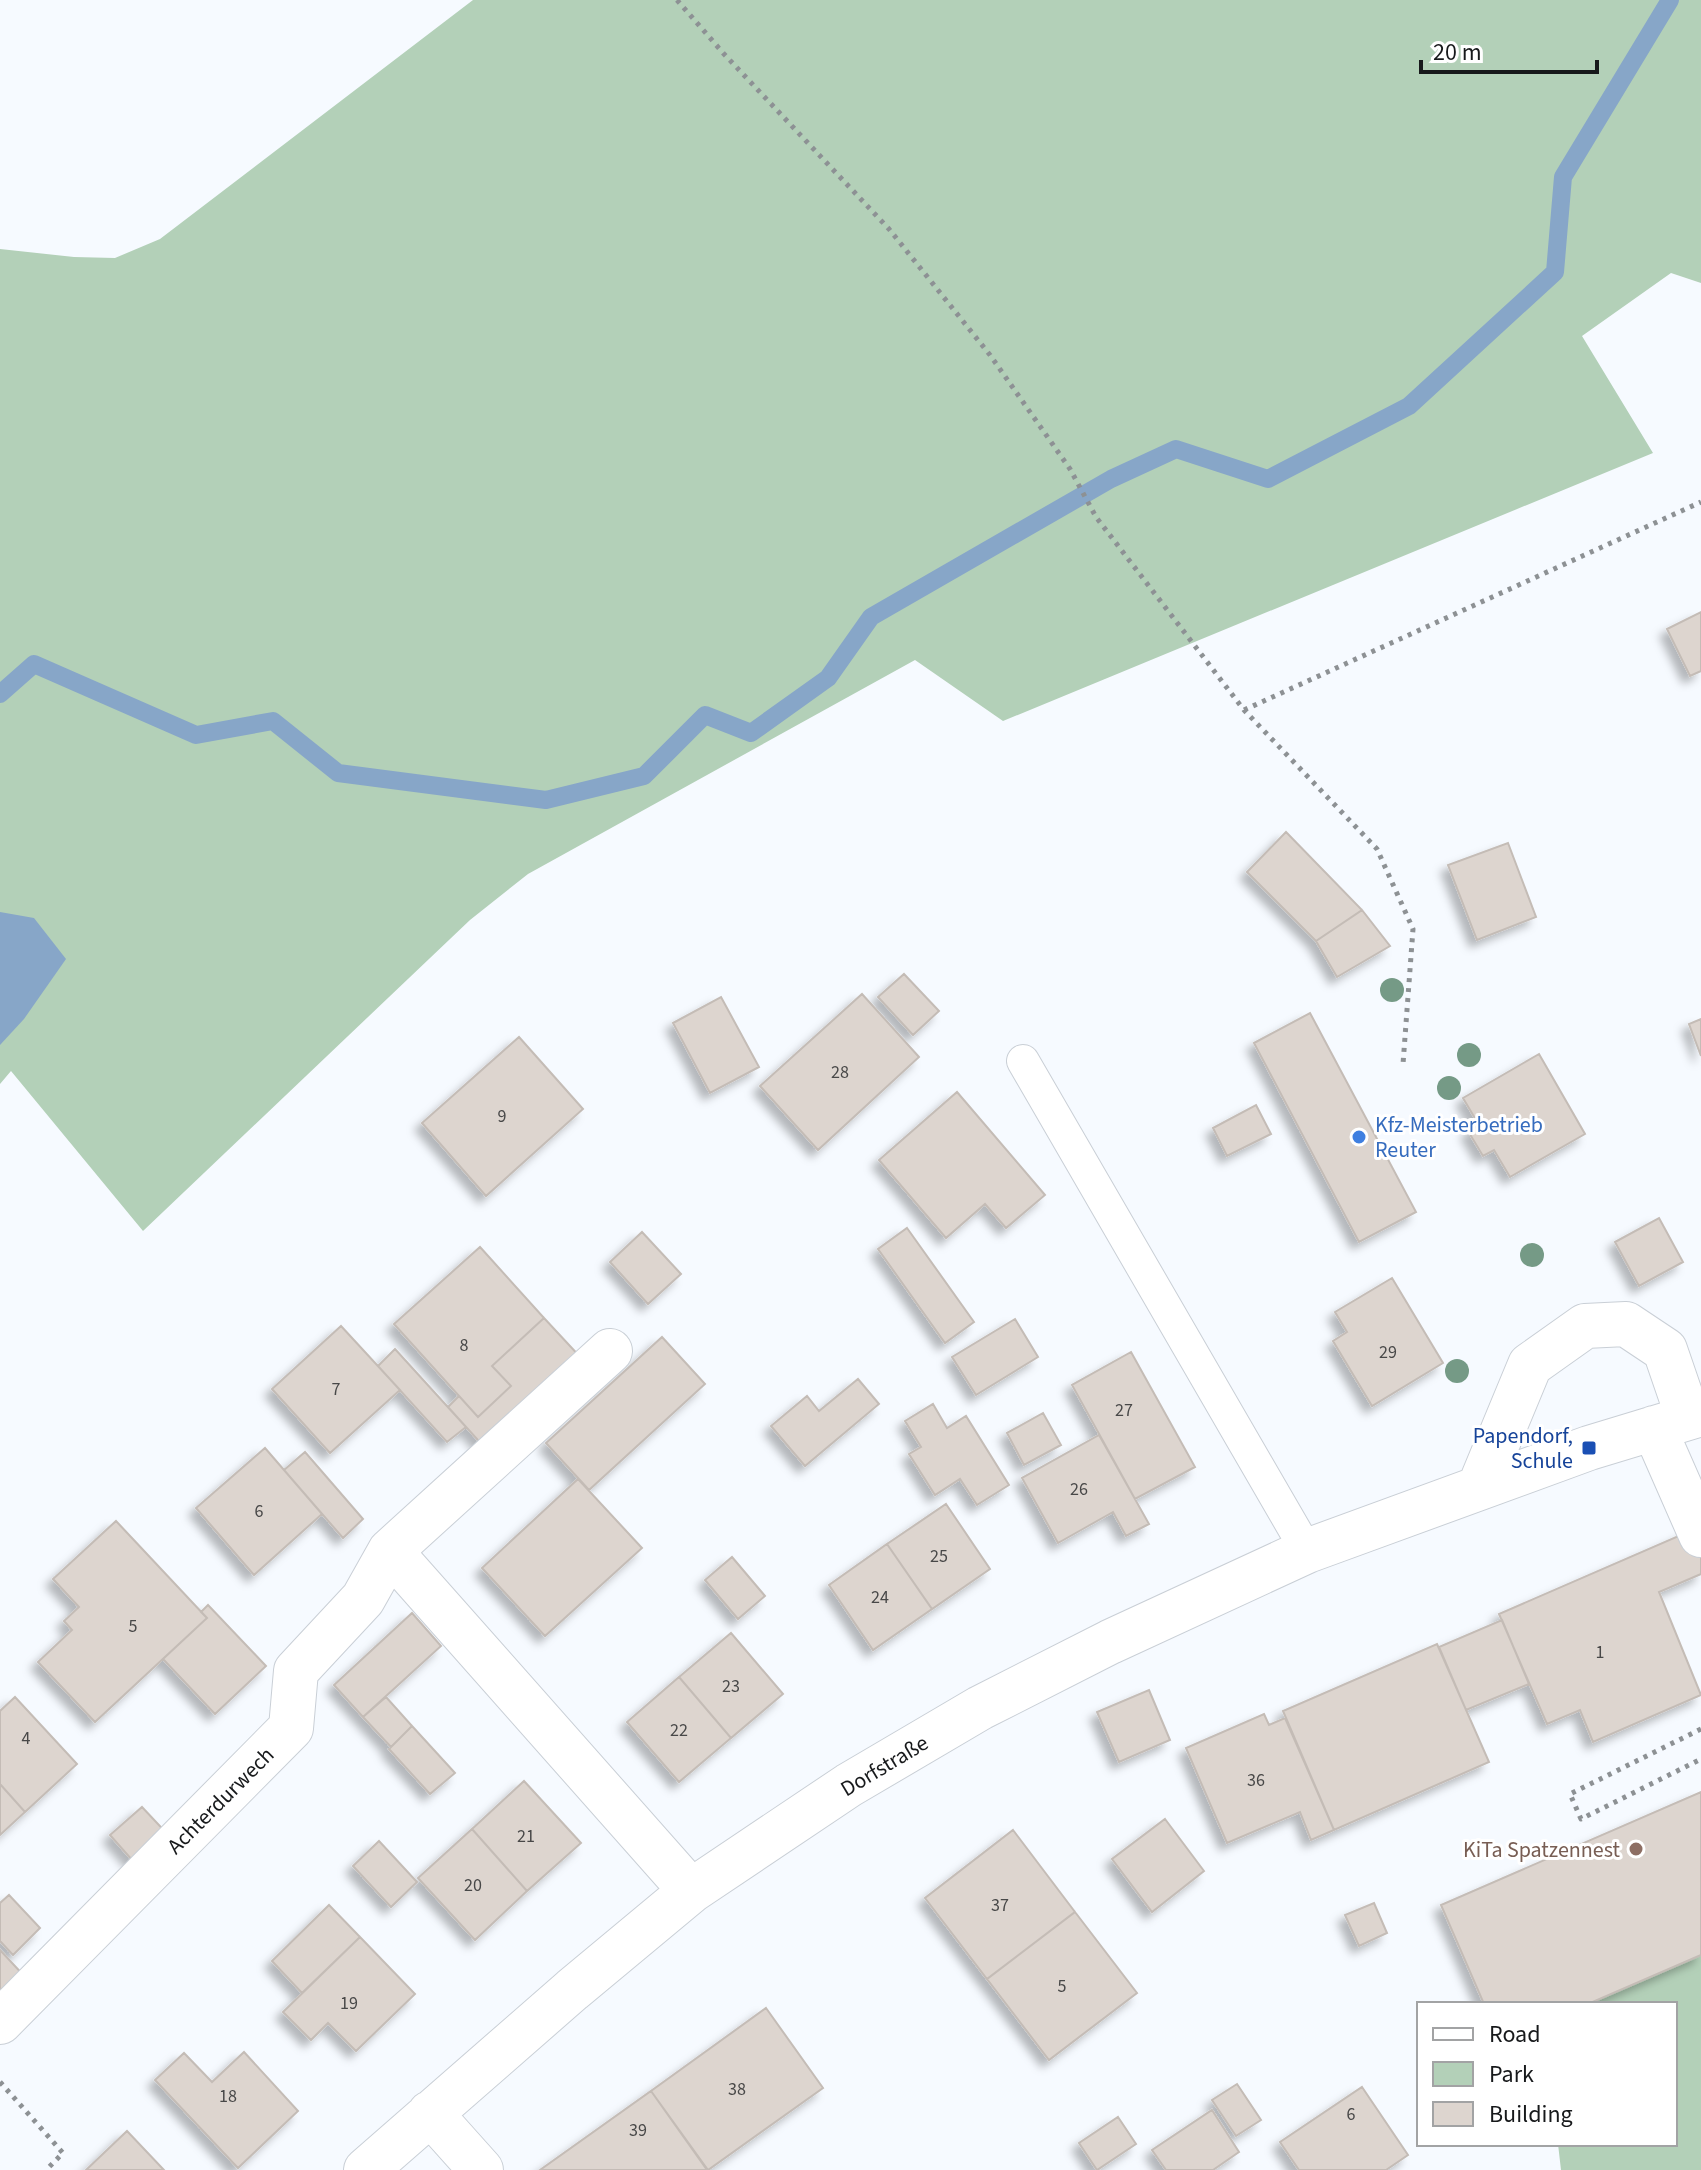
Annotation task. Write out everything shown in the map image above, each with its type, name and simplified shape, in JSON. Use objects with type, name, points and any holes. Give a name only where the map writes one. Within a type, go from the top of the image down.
[{"type":"street","points":[[1479,1488],[1530,1365],[1585,1326],[1626,1324],[1665,1350],[1701,1535]]},
{"type":"street","name":"Achterdurwech","points":[[0,2022],[291,1728],[296,1671],[363,1599],[390,1551],[610,1351]]},
{"type":"street","name":"Dorfstraße","points":[[366,2170],[691,1891],[849,1785],[980,1708],[1110,1642],[1307,1551],[1589,1448],[1681,1420]]},
{"type":"street","points":[[390,1551],[691,1891]]},
{"type":"street","points":[[430,2113],[481,2170]]},
{"type":"lane","points":[[1023,1061],[1307,1551]]},
{"type":"path","points":[[677,0],[889,229],[990,355],[1070,469],[1096,517],[1244,710],[1377,849],[1413,929],[1403,1064]]},
{"type":"path","points":[[1244,710],[1701,502]]},
{"type":"path","points":[[1701,1729],[1570,1794],[1581,1819],[1701,1759]]},
{"type":"path","points":[[0,2082],[63,2153],[46,2170]]},
{"type":"green space","points":[[473,0],[1701,0],[1701,283],[1671,273],[1582,336],[1653,453],[1003,721],[915,660],[528,874],[470,920],[143,1231],[11,1071],[0,1084],[0,249],[115,258],[160,239]]},
{"type":"green space","points":[[1701,1955],[1701,2170],[1561,2170],[1558,2146],[1677,2146],[1677,2002],[1593,2002]]},
{"type":"water","points":[[0,912],[34,918],[66,959],[24,1019],[0,1045]]},
{"type":"building","points":[[1701,612],[1701,671],[1690,676],[1667,629]]},
{"type":"building","points":[[1286,832],[1362,910],[1316,941],[1247,872]]},
{"type":"building","points":[[1508,843],[1536,917],[1477,940],[1448,865]]},
{"type":"building","points":[[1362,910],[1390,946],[1337,977],[1316,941]]},
{"type":"building","points":[[904,974],[939,1011],[913,1035],[878,997]]},
{"type":"building","points":[[862,994],[919,1057],[818,1150],[760,1086]]},
{"type":"building","points":[[721,997],[759,1067],[710,1093],[673,1023]]},
{"type":"building","points":[[1310,1013],[1416,1212],[1359,1242],[1254,1043]]},
{"type":"building","points":[[1701,1019],[1701,1056],[1689,1024]]},
{"type":"building","points":[[519,1037],[583,1109],[486,1196],[422,1123]]},
{"type":"building","points":[[1539,1054],[1585,1134],[1510,1177],[1494,1150],[1483,1156],[1468,1131],[1479,1125],[1463,1098]]},
{"type":"building","points":[[957,1092],[1045,1195],[1006,1228],[985,1204],[946,1238],[879,1160]]},
{"type":"building","points":[[1256,1105],[1271,1134],[1227,1156],[1213,1128]]},
{"type":"building","points":[[1659,1218],[1683,1262],[1639,1286],[1615,1242]]},
{"type":"building","points":[[907,1228],[974,1322],[945,1343],[878,1249]]},
{"type":"building","points":[[642,1232],[681,1274],[648,1304],[610,1262]]},
{"type":"building","points":[[480,1247],[544,1318],[492,1366],[511,1386],[478,1417],[394,1324]]},
{"type":"building","points":[[1392,1278],[1443,1363],[1372,1406],[1333,1341],[1347,1332],[1335,1312]]},
{"type":"building","points":[[544,1318],[583,1360],[486,1449],[448,1407],[459,1396],[478,1417],[511,1386],[492,1366]]},
{"type":"building","points":[[1015,1319],[1038,1357],[976,1395],[952,1357]]},
{"type":"building","points":[[341,1326],[400,1390],[330,1453],[272,1389]]},
{"type":"building","points":[[662,1337],[705,1384],[589,1490],[546,1443]]},
{"type":"building","points":[[395,1349],[466,1427],[447,1442],[378,1366]]},
{"type":"building","points":[[1131,1352],[1195,1467],[1135,1499],[1072,1385]]},
{"type":"building","points":[[858,1379],[879,1404],[805,1466],[771,1426],[807,1396],[819,1411]]},
{"type":"building","points":[[933,1404],[947,1428],[966,1416],[1009,1485],[977,1505],[960,1479],[935,1495],[909,1454],[921,1447],[905,1421]]},
{"type":"building","points":[[1043,1413],[1061,1445],[1024,1465],[1007,1433]]},
{"type":"building","points":[[1099,1435],[1149,1524],[1126,1536],[1113,1512],[1058,1543],[1022,1478]]},
{"type":"building","points":[[265,1448],[322,1514],[254,1575],[196,1508]]},
{"type":"building","points":[[305,1452],[363,1519],[343,1538],[284,1470]]},
{"type":"building","points":[[578,1479],[642,1548],[545,1636],[482,1568]]},
{"type":"building","points":[[946,1504],[990,1569],[932,1609],[887,1544]]},
{"type":"building","points":[[116,1521],[207,1618],[95,1722],[38,1662],[72,1630],[64,1621],[79,1607],[53,1579]]},
{"type":"building","points":[[1690,1531],[1701,1556],[1701,1574],[1659,1592],[1701,1695],[1593,1742],[1580,1710],[1547,1724],[1499,1614]]},
{"type":"building","points":[[887,1544],[932,1609],[873,1650],[829,1585]]},
{"type":"building","points":[[732,1557],[765,1596],[738,1619],[705,1580]]},
{"type":"building","points":[[208,1605],[266,1666],[215,1714],[163,1659],[207,1618],[201,1612]]},
{"type":"building","points":[[412,1613],[441,1646],[363,1717],[334,1685]]},
{"type":"building","points":[[1502,1620],[1529,1684],[1466,1710],[1439,1647]]},
{"type":"building","points":[[731,1633],[783,1694],[731,1738],[679,1677]]},
{"type":"building","points":[[1437,1644],[1489,1762],[1334,1830],[1283,1711]]},
{"type":"building","points":[[679,1677],[731,1738],[679,1782],[627,1722]]},
{"type":"building","points":[[1149,1690],[1170,1740],[1119,1762],[1097,1712]]},
{"type":"building","points":[[15,1697],[77,1764],[25,1812],[0,1784],[0,1711]]},
{"type":"building","points":[[386,1697],[412,1726],[391,1747],[363,1717]]},
{"type":"building","points":[[1264,1714],[1269,1725],[1285,1718],[1334,1830],[1311,1840],[1300,1812],[1227,1843],[1186,1748]]},
{"type":"building","points":[[412,1726],[455,1773],[430,1794],[389,1749]]},
{"type":"building","points":[[524,1781],[581,1843],[527,1891],[472,1829]]},
{"type":"building","points":[[0,1784],[25,1812],[0,1835]]},
{"type":"building","name":"KiTa Spatzennest","points":[[1701,1792],[1701,1955],[1593,2002],[1483,2002],[1441,1905]]},
{"type":"building","points":[[142,1807],[172,1839],[140,1869],[110,1835]]},
{"type":"building","points":[[1165,1819],[1204,1871],[1152,1912],[1112,1859]]},
{"type":"building","points":[[472,1829],[527,1891],[475,1940],[418,1878]]},
{"type":"building","points":[[1013,1830],[1075,1912],[987,1979],[925,1898]]},
{"type":"building","points":[[379,1841],[417,1882],[391,1907],[353,1866]]},
{"type":"building","points":[[9,1895],[40,1928],[13,1955],[0,1941],[0,1903]]},
{"type":"building","points":[[1374,1903],[1387,1933],[1359,1946],[1345,1915]]},
{"type":"building","points":[[329,1905],[360,1937],[302,1993],[272,1961]]},
{"type":"building","points":[[1075,1912],[1137,1993],[1049,2060],[987,1979]]},
{"type":"building","points":[[360,1937],[415,1994],[356,2051],[328,2023],[311,2040],[283,2012]]},
{"type":"building","points":[[0,1950],[27,1979],[0,2003]]},
{"type":"building","points":[[766,2008],[823,2088],[708,2170],[651,2091]]},
{"type":"building","points":[[244,2052],[298,2111],[238,2168],[155,2080],[184,2053],[212,2082]]},
{"type":"building","points":[[1237,2084],[1261,2120],[1236,2136],[1212,2100]]},
{"type":"building","points":[[1362,2087],[1408,2155],[1386,2170],[1299,2170],[1280,2142]]},
{"type":"building","points":[[651,2091],[707,2170],[540,2170]]},
{"type":"building","points":[[1212,2110],[1239,2152],[1213,2170],[1166,2170],[1152,2150]]},
{"type":"building","points":[[1118,2117],[1136,2144],[1097,2170],[1079,2143]]},
{"type":"building","points":[[127,2131],[164,2170],[86,2170]]},
{"type":"waterway","points":[[0,694],[34,664],[196,735],[273,721],[338,773],[546,800],[644,776],[705,715],[751,733],[828,678],[871,617],[1111,479],[1176,449],[1268,479],[1409,406],[1555,272],[1563,177],[1670,0]]},
{"type":"place","name":"Kfz-Meisterbetrieb Reuter","points":[[1359,1137]]},
{"type":"place","name":"Papendorf, Schule","points":[[1589,1448]]},
{"type":"place","name":"KiTa Spatzennest","points":[[1636,1849]]}]
